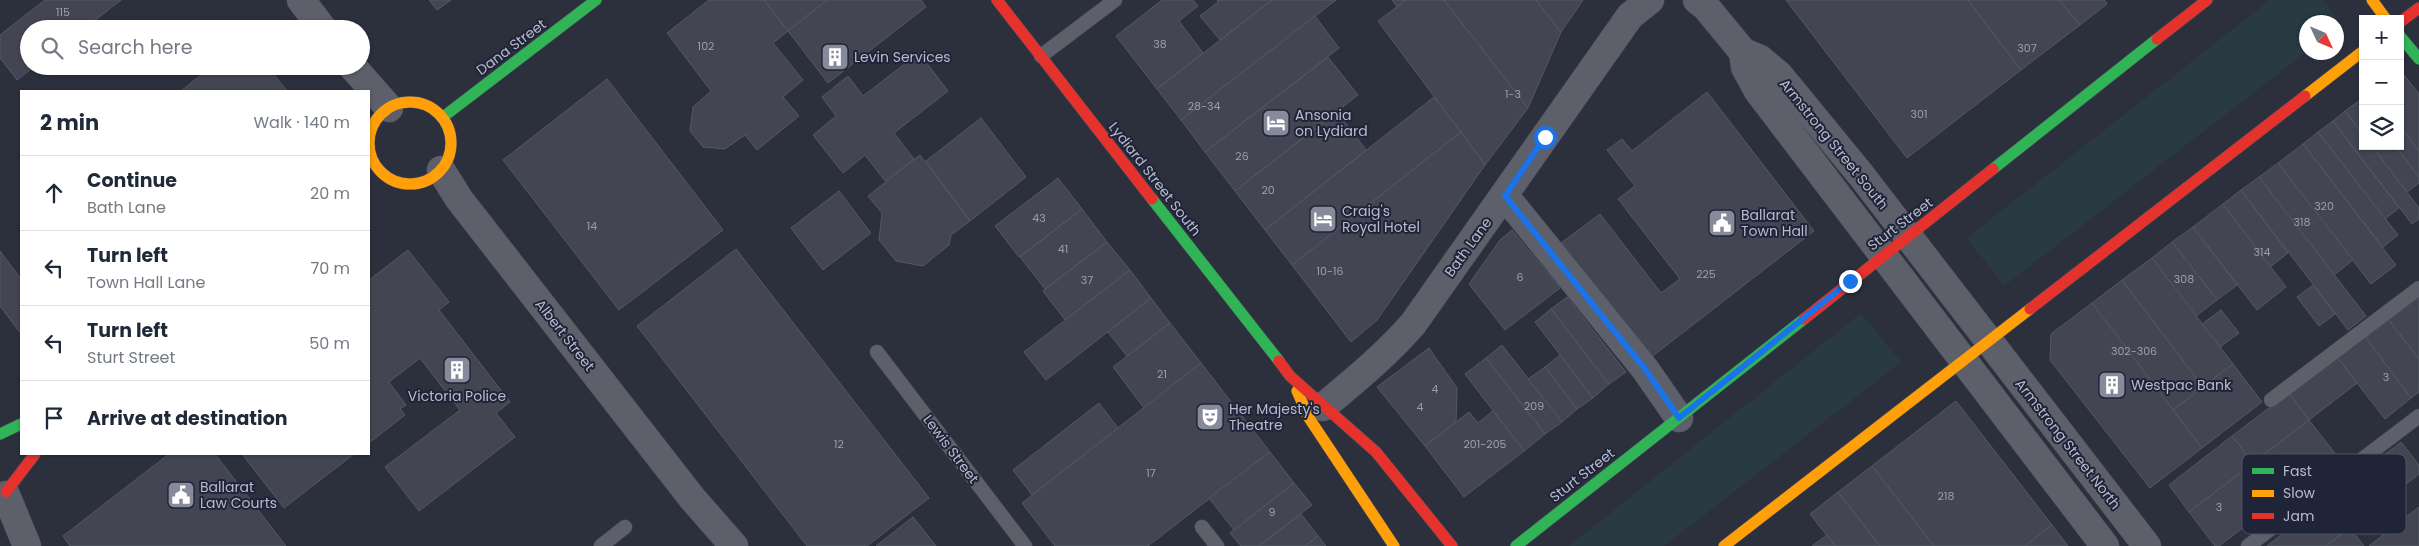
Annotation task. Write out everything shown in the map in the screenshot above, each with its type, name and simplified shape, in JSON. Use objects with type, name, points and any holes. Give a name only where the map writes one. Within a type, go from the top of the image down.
[{"type":"main road","name":"Dana Street","points":[[443,117],[596,0]]},
{"type":"main road","name":"Lydiard Street South","points":[[997,0],[1290,376],[1316,413],[1394,546]]},
{"type":"main road","name":"Sturt Street","points":[[1516,546],[2207,0]]},
{"type":"main road","points":[[2372,0],[2383,15]]},
{"type":"main road","points":[[2404,19],[2419,8]]},
{"type":"main road","points":[[2404,41],[2419,59]]},
{"type":"main road","points":[[1724,546],[2359,54]]},
{"type":"main road","points":[[370,137],[379,116],[389,108],[401,102],[420,103],[432,108],[443,117],[449,128],[451,146],[448,158],[441,170],[427,180],[415,183],[400,182],[373,172],[370,146]]},
{"type":"main road","name":"Lydiard Street South","points":[[1290,376],[1316,413],[1376,452],[1452,546]]},
{"type":"main road","points":[[0,434],[20,424]]},
{"type":"main road","points":[[4,493],[34,455]]},
{"type":"street","points":[[301,0],[316,20]]},
{"type":"street","name":"Bath Lane","points":[[1316,413],[1402,337],[1505,196],[1630,16],[1650,0]]},
{"type":"street","name":"Armstrong Street South","points":[[1697,0],[1706,7],[1743,52],[1746,67],[1758,91],[1963,360]]},
{"type":"street","name":"Armstrong Street South","points":[[1743,52],[1760,59],[1779,76],[1861,175],[1988,341]]},
{"type":"street","points":[[360,75],[389,108]]},
{"type":"street","name":"Albert Street","points":[[441,170],[459,199],[692,498],[734,546]]},
{"type":"street","points":[[1505,196],[1645,369],[1679,418]]},
{"type":"street","name":"Armstrong Street North","points":[[1988,341],[2147,546]]},
{"type":"street","points":[[1963,360],[2105,546]]},
{"type":"street","points":[[4,493],[27,546]]},
{"type":"street","name":"Albert Street","points":[[692,498],[722,546]]},
{"type":"lane","points":[[1041,56],[1115,0]]},
{"type":"lane","points":[[2271,400],[2419,288]]},
{"type":"lane","name":"Lewis Street","points":[[877,352],[1025,546]]},
{"type":"lane","points":[[2369,454],[2419,416]]},
{"type":"lane","points":[[601,546],[625,527]]},
{"type":"lane","points":[[1202,527],[1217,546]]},
{"type":"lane","points":[[2248,546],[2264,534]]},
{"type":"shaded area","points":[[2270,0],[2323,0],[2334,15],[2299,15],[2299,57],[2004,286],[1967,238]]},
{"type":"shaded area","points":[[1861,313],[1901,362],[1664,546],[1569,546]]},
{"type":"building","points":[[45,0],[121,0],[95,20],[20,20],[20,75],[23,75],[17,80],[0,58],[0,35]]},
{"type":"building","points":[[429,0],[451,0],[437,10]]},
{"type":"building","points":[[709,0],[764,0],[788,31],[773,43],[803,80],[783,97],[799,116],[757,150],[745,135],[725,149],[703,147],[690,131],[693,107],[711,91],[667,33]]},
{"type":"building","points":[[764,0],[827,0],[788,31]]},
{"type":"building","name":"Levin Services","points":[[827,0],[921,0],[926,7],[828,83],[788,31]]},
{"type":"building","points":[[1162,0],[1193,0],[1198,6],[1179,21],[1203,53],[1157,89],[1116,36]]},
{"type":"building","points":[[1217,0],[1272,0],[1220,40],[1200,16],[1218,2]]},
{"type":"building","points":[[1272,0],[1336,0],[1181,120],[1157,89]]},
{"type":"building","points":[[1392,0],[1406,0],[1397,7]]},
{"type":"building","points":[[1406,0],[1444,0],[1528,108],[1485,165],[1378,21]]},
{"type":"building","points":[[1444,0],[1536,0],[1561,32],[1528,108]]},
{"type":"building","points":[[1536,0],[1583,0],[1561,32]]},
{"type":"building","points":[[1786,0],[1968,0],[2021,70],[1907,158]]},
{"type":"building","points":[[1968,0],[2059,0],[2080,25],[2021,70]]},
{"type":"building","points":[[2059,0],[2104,0],[2107,4],[2080,25]]},
{"type":"building","points":[[1315,16],[1339,48],[1205,152],[1181,120]]},
{"type":"building","points":[[919,53],[948,91],[894,133],[914,159],[885,181],[865,155],[843,173],[813,135],[836,116],[822,97],[848,76],[863,96]]},
{"type":"building","points":[[1328,57],[1358,95],[1235,191],[1205,152]]},
{"type":"building","points":[[201,75],[274,75],[286,90],[182,90]]},
{"type":"building","points":[[2404,75],[2419,94],[2419,151],[2404,131]]},
{"type":"building","points":[[607,79],[723,230],[619,310],[503,160]]},
{"type":"building","name":"Ballarat Town Hall","points":[[1707,92],[1814,231],[1650,358],[1561,243],[1600,214],[1661,293],[1680,279],[1618,199],[1635,186],[1607,150],[1622,139],[1632,151]]},
{"type":"building","points":[[1434,97],[1461,132],[1292,265],[1265,230]]},
{"type":"building","points":[[2359,101],[2359,130],[2345,111]]},
{"type":"building","points":[[2345,111],[2359,130],[2359,150],[2375,150],[2419,208],[2419,219],[2412,224],[2333,121]]},
{"type":"building","points":[[1337,112],[1366,150],[1265,230],[1235,191]]},
{"type":"building","points":[[981,118],[1026,177],[970,221],[926,161]]},
{"type":"building","points":[[2333,121],[2399,208],[2385,219],[2318,132]]},
{"type":"building","points":[[2404,131],[2419,151],[2419,177],[2398,150],[2404,150]]},
{"type":"building","points":[[1461,132],[1485,165],[1377,320],[1351,342],[1292,265]]},
{"type":"building","points":[[2318,132],[2398,235],[2383,247],[2303,144]]},
{"type":"building","points":[[2303,144],[2396,265],[2371,284],[2278,163]]},
{"type":"building","points":[[2375,150],[2398,150],[2419,177],[2419,183],[2407,192]]},
{"type":"building","points":[[920,155],[970,221],[951,235],[949,245],[923,266],[896,261],[879,240],[882,213],[868,196]]},
{"type":"building","points":[[2278,163],[2353,260],[2334,275],[2259,177]]},
{"type":"building","points":[[2259,177],[2366,316],[2348,330],[2241,190]]},
{"type":"building","points":[[1058,178],[1082,209],[1019,257],[995,226]]},
{"type":"building","points":[[2241,190],[2288,253],[2270,267],[2223,204]]},
{"type":"building","points":[[839,191],[871,233],[823,270],[791,228]]},
{"type":"building","points":[[2223,204],[2286,287],[2257,310],[2193,227]]},
{"type":"building","points":[[1082,209],[1107,242],[1045,289],[1020,257]]},
{"type":"building","points":[[2193,227],[2237,285],[2217,300],[2172,242]]},
{"type":"building","points":[[1512,230],[1560,288],[1505,330],[1469,284],[1500,240]]},
{"type":"building","points":[[1107,242],[1130,270],[1065,320],[1043,291]]},
{"type":"building","points":[[2172,242],[2217,300],[2196,316],[2152,258]]},
{"type":"building","points":[[736,249],[929,498],[867,546],[807,546],[637,326]]},
{"type":"building","name":"Victoria Police","points":[[408,250],[449,302],[439,310],[510,402],[496,413],[515,437],[419,511],[385,467],[460,410],[420,358],[389,382],[406,405],[400,409],[405,415],[370,442],[370,279]]},
{"type":"building","points":[[0,251],[20,278],[20,333],[0,306]]},
{"type":"building","points":[[2152,258],[2233,364],[2203,387],[2122,280]]},
{"type":"building","points":[[1130,270],[1151,298],[1046,380],[1024,352]]},
{"type":"building","points":[[2122,280],[2203,387],[2173,410],[2092,303]]},
{"type":"building","points":[[2313,285],[2335,314],[2319,326],[2297,297]]},
{"type":"building","points":[[2419,293],[2419,359],[2387,318]]},
{"type":"building","points":[[1567,297],[1626,372],[1609,384],[1551,309]]},
{"type":"building","points":[[1151,298],[1170,323],[1127,356],[1108,332]]},
{"type":"building","name":"Westpac Bank","points":[[2092,303],[2202,448],[2150,488],[2050,360],[2051,334]]},
{"type":"building","points":[[1551,309],[1609,384],[1593,398],[1535,322]]},
{"type":"building","points":[[2221,310],[2239,333],[2220,347],[2202,324]]},
{"type":"building","points":[[2387,318],[2419,359],[2419,392],[2411,398],[2364,335]]},
{"type":"building","points":[[1170,323],[1201,363],[1144,408],[1113,367]]},
{"type":"building","points":[[2364,335],[2411,398],[2385,419],[2336,356]]},
{"type":"building","points":[[1502,345],[1562,422],[1545,434],[1486,358]]},
{"type":"building","points":[[1429,348],[1457,388],[1456,422],[1425,446],[1377,387]]},
{"type":"building","points":[[1560,355],[1593,398],[1577,409],[1545,367]]},
{"type":"building","points":[[2336,356],[2357,383],[2309,420],[2289,393]]},
{"type":"building","points":[[1486,358],[1545,434],[1524,451],[1465,374]]},
{"type":"building","points":[[1201,363],[1270,452],[1148,546],[1055,546],[1022,503]]},
{"type":"building","points":[[2233,364],[2262,402],[2202,448],[2173,410]]},
{"type":"building","points":[[1545,367],[1577,409],[1562,422],[1528,379]]},
{"type":"building","points":[[2289,393],[2309,420],[2265,454],[2246,454],[2232,436]]},
{"type":"building","points":[[1956,401],[2052,525],[2025,546],[1934,546],[1872,466]]},
{"type":"building","points":[[1099,403],[1118,428],[1032,495],[1013,470]]},
{"type":"building","points":[[1493,411],[1524,451],[1464,497],[1425,446],[1469,412],[1478,423]]},
{"type":"building","points":[[2309,420],[2335,454],[2265,454]]},
{"type":"building","points":[[2232,436],[2246,454],[2242,454],[2242,471],[2189,512],[2169,485]]},
{"type":"building","points":[[2401,442],[2419,465],[2419,474],[2406,484],[2406,454],[2386,454]]},
{"type":"building","points":[[1270,452],[1294,483],[1234,530],[1209,498]]},
{"type":"building","name":"Ballarat Law Courts","points":[[168,455],[216,455],[286,546],[70,546],[63,536]]},
{"type":"building","points":[[243,455],[353,455],[284,508]]},
{"type":"building","points":[[1872,466],[1934,546],[1880,546],[1838,492]]},
{"type":"building","points":[[2242,471],[2242,529],[2219,546],[2215,546],[2189,512]]},
{"type":"building","points":[[1294,483],[1312,505],[1259,546],[1241,546],[1230,533]]},
{"type":"building","points":[[1838,492],[1880,546],[1835,546],[1810,514]]},
{"type":"building","points":[[2419,507],[2419,546],[2369,546],[2384,534],[2406,534],[2406,517]]},
{"type":"building","points":[[1301,514],[1318,536],[1305,546],[1259,546]]},
{"type":"building","points":[[913,517],[936,546],[876,546]]},
{"type":"building","points":[[2052,525],[2068,546],[2025,546]]},
{"type":"building","points":[[2282,534],[2342,534],[2326,546],[2267,546]]},
{"type":"building","points":[[2342,534],[2355,534],[2364,546],[2326,546]]},
{"type":"building","points":[[1827,535],[1835,546],[1812,546]]},
{"type":"building","points":[[1318,536],[1326,546],[1305,546]]},
{"type":"traffic: fast","points":[[443,117],[596,0]]},
{"type":"traffic: fast","points":[[1993,169],[2157,39]]},
{"type":"traffic: fast","points":[[2404,41],[2419,59]]},
{"type":"traffic: fast","points":[[1152,199],[1279,361]]},
{"type":"traffic: fast","points":[[1516,546],[1804,319]]},
{"type":"traffic: fast","points":[[0,434],[20,424]]},
{"type":"traffic: slow","points":[[2372,0],[2383,15]]},
{"type":"traffic: slow","points":[[2305,96],[2359,54]]},
{"type":"traffic: slow","points":[[370,135],[376,120],[387,109],[394,105],[410,102],[426,105],[439,114],[448,127],[451,143]]},
{"type":"traffic: slow","points":[[370,151],[376,166],[387,177],[394,181],[410,184],[426,181],[439,172],[448,159],[451,143]]},
{"type":"traffic: slow","points":[[1724,546],[2030,309]]},
{"type":"traffic: slow","points":[[1297,391],[1309,418],[1394,546]]},
{"type":"traffic: jam","points":[[997,0],[1152,199]]},
{"type":"traffic: jam","points":[[2157,39],[2207,0]]},
{"type":"traffic: jam","points":[[2404,19],[2419,8]]},
{"type":"traffic: jam","points":[[2030,309],[2305,96]]},
{"type":"traffic: jam","points":[[1804,319],[1993,169]]},
{"type":"traffic: jam","points":[[1279,361],[1290,376],[1376,452],[1452,546]]},
{"type":"traffic: jam","points":[[6,492],[34,455]]},
{"type":"place","name":"Levin Services","points":[[835,57]]},
{"type":"place","name":"Ansonia on Lydiard","points":[[1276,123]]},
{"type":"place","name":"Craig's Royal Hotel","points":[[1323,219]]},
{"type":"place","name":"Ballarat Town Hall","points":[[1722,223]]},
{"type":"place","name":"Victoria Police","points":[[457,370]]},
{"type":"place","name":"Westpac Bank","points":[[2112,385]]},
{"type":"place","name":"Her Majesty's Theatre","points":[[1210,417]]},
{"type":"place","name":"Ballarat Law Courts","points":[[181,495]]},
{"type":"route","points":[[1545,137],[1505,196],[1645,369],[1679,418],[1850,281]]}]
